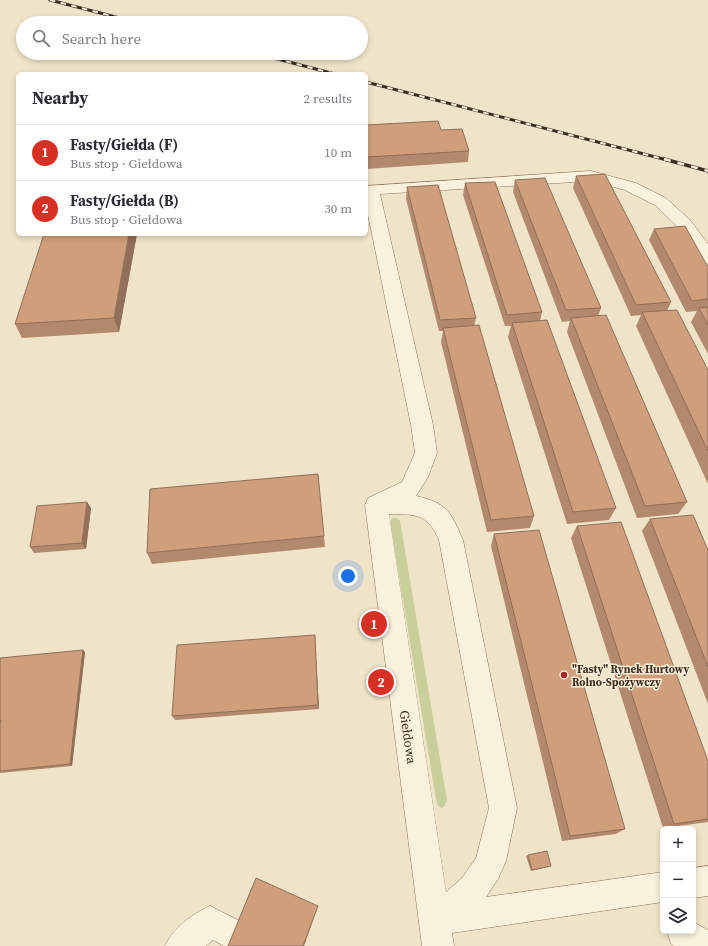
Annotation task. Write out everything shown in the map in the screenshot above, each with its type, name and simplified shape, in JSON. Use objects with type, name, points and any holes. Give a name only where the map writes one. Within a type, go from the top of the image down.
[{"type":"street","points":[[376,505],[410,489],[417,477],[426,453],[422,425],[371,190],[591,176],[623,183],[657,198],[679,216],[708,258]]},
{"type":"street","points":[[376,505],[406,504],[426,508],[442,520],[451,540],[503,808],[496,844],[483,876],[436,933]]},
{"type":"street","name":"Giełdowa","points":[[376,505],[436,933]]},
{"type":"street","points":[[696,883],[708,881]]},
{"type":"street","points":[[436,933],[659,894]]},
{"type":"street","points":[[181,946],[210,922],[256,946]]},
{"type":"green space","points":[[392,518],[397,518],[400,521],[447,800],[444,807],[441,808],[438,806],[436,799],[390,522]]},
{"type":"building","points":[[438,121],[441,130],[462,129],[469,151],[368,157],[368,125]]},
{"type":"building","points":[[605,174],[671,302],[636,305],[576,176]]},
{"type":"building","points":[[545,178],[601,308],[566,310],[515,180]]},
{"type":"building","points":[[495,182],[542,312],[507,315],[465,183]]},
{"type":"building","points":[[438,185],[476,318],[440,320],[407,187]]},
{"type":"building","points":[[685,226],[708,267],[708,299],[692,301],[654,229]]},
{"type":"building","points":[[43,236],[129,236],[114,318],[15,324]]},
{"type":"building","points":[[708,307],[708,325],[699,308]]},
{"type":"building","points":[[677,310],[708,370],[708,451],[642,312]]},
{"type":"building","points":[[606,315],[687,502],[645,506],[571,318]]},
{"type":"building","points":[[547,320],[616,508],[573,512],[512,323]]},
{"type":"building","points":[[479,325],[534,516],[491,520],[443,328]]},
{"type":"building","points":[[318,474],[324,536],[147,553],[150,489]]},
{"type":"building","points":[[87,502],[82,543],[30,547],[37,506]]},
{"type":"building","points":[[693,515],[708,550],[708,667],[650,519]]},
{"type":"building","points":[[621,522],[708,761],[708,819],[674,824],[577,526]]},
{"type":"building","points":[[539,530],[625,829],[570,836],[494,534]]},
{"type":"building","points":[[315,635],[318,705],[172,716],[177,645]]},
{"type":"building","points":[[83,650],[70,764],[0,771],[0,658]]},
{"type":"building","points":[[547,851],[551,866],[532,870],[528,855]]},
{"type":"building","points":[[256,878],[318,906],[303,946],[228,946]]},
{"type":"railway","points":[[50,0],[112,16]]},
{"type":"railway","points":[[281,60],[327,72]]},
{"type":"railway","points":[[368,83],[667,160]]},
{"type":"railway","points":[[664,159],[708,171]]},
{"type":"place","name":"Fasty/Giełda (F)","points":[[374,624]]},
{"type":"place","name":"\"Fasty\" Rynek Hurtowy Rolno-Spożywczy","points":[[564,675]]},
{"type":"place","name":"Fasty/Giełda (B)","points":[[381,682]]}]
